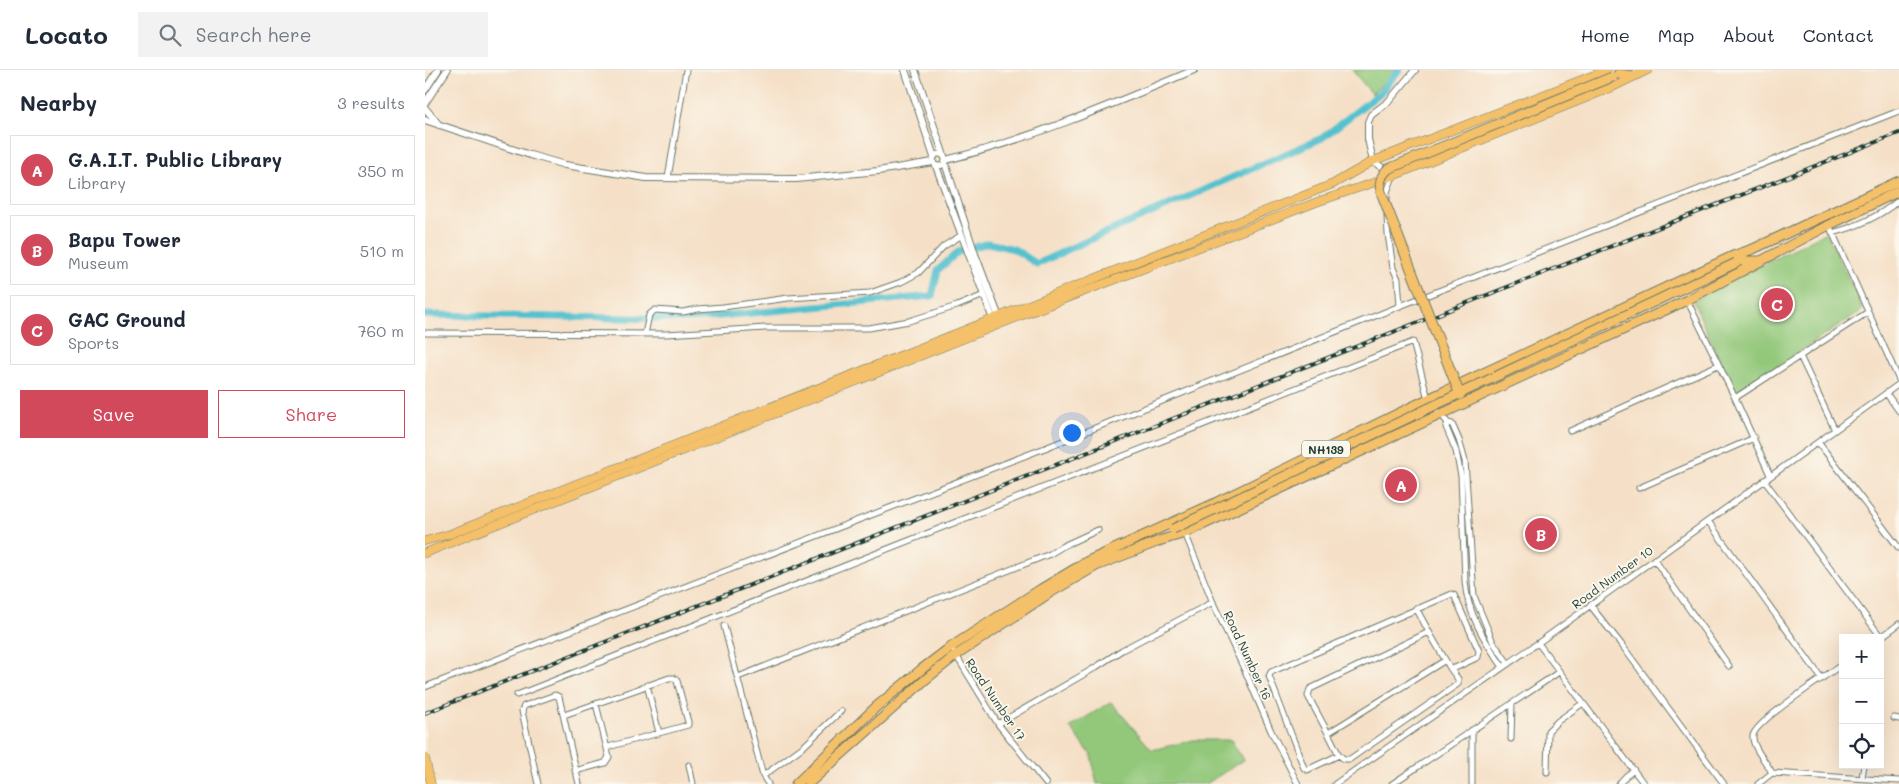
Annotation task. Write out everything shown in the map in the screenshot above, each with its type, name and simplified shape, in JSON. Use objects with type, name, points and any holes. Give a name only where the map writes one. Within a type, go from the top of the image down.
[{"type":"highway","points":[[1460,395],[1381,192],[1379,184],[1381,176],[1388,170],[1615,73],[1633,76]]},
{"type":"highway","name":"NH139","points":[[796,784],[876,707],[951,647],[1088,561],[1158,530],[1428,399],[1733,256],[1753,249],[1899,182]]},
{"type":"highway","name":"NH139","points":[[808,784],[926,679],[955,656],[1051,592],[1096,566],[1185,533],[1342,461],[1441,413],[1687,300],[1759,261],[1830,229],[1899,194]]},
{"type":"highway","points":[[1162,540],[1171,530],[1739,262],[1753,249]]},
{"type":"highway","points":[[1739,262],[1759,261]]},
{"type":"highway","points":[[1482,374],[1489,391]]},
{"type":"highway","points":[[1158,530],[1171,530]]},
{"type":"main road","points":[[425,553],[998,325],[1317,202],[1393,176],[1613,88],[1633,76],[1648,70]]},
{"type":"main road","points":[[425,541],[468,527],[1333,184],[1373,161],[1615,73]]},
{"type":"main road","points":[[425,758],[431,784]]},
{"type":"street","points":[[425,90],[438,70]]},
{"type":"street","points":[[425,103],[447,70]]},
{"type":"street","points":[[668,178],[686,70]]},
{"type":"street","points":[[905,70],[934,162],[998,325]]},
{"type":"street","points":[[915,70],[945,160],[965,237]]},
{"type":"street","points":[[425,120],[565,165],[618,174],[668,178],[796,179],[878,171],[934,162],[941,166],[945,160],[1039,131],[1129,97],[1193,70]]},
{"type":"street","points":[[1400,306],[1398,279],[1393,268],[1387,234],[1387,192],[1393,176],[1373,161],[1368,139],[1368,122],[1371,115],[1388,102],[1415,70]]},
{"type":"street","points":[[425,108],[440,126]]},
{"type":"street","points":[[425,687],[1036,452],[1400,306],[1899,111]]},
{"type":"street","points":[[425,126],[440,126]]},
{"type":"street","points":[[934,162],[940,154],[945,160]]},
{"type":"street","points":[[1830,229],[1899,382]]},
{"type":"street","points":[[645,334],[649,316],[652,311],[656,310],[683,312],[701,308],[723,307],[788,298],[870,293],[901,282],[918,273],[944,246],[965,237]]},
{"type":"street","points":[[972,255],[983,295],[995,317]]},
{"type":"street","points":[[425,333],[645,334],[783,327],[869,328],[909,321],[957,306],[983,295]]},
{"type":"street","points":[[1687,300],[1770,475]]},
{"type":"street","points":[[1735,398],[1868,312]]},
{"type":"street","points":[[517,695],[1413,342],[1428,399],[1448,423],[1452,424],[1459,440],[1465,461],[1464,478],[1472,585],[1490,643],[1506,665]]},
{"type":"street","points":[[1800,356],[1835,430]]},
{"type":"street","points":[[1570,431],[1718,365]]},
{"type":"street","name":"Road Number 10","points":[[1335,784],[1538,643],[1899,382]]},
{"type":"street","points":[[1886,393],[1899,412]]},
{"type":"street","points":[[1639,488],[1754,438]]},
{"type":"street","points":[[1818,442],[1899,548]]},
{"type":"street","points":[[1764,480],[1878,634]]},
{"type":"street","points":[[1708,520],[1822,679]]},
{"type":"street","points":[[738,677],[1050,554],[1098,530]]},
{"type":"street","name":"Road Number 16","points":[[1185,533],[1213,602],[1271,730],[1299,784]]},
{"type":"street","points":[[1655,559],[1729,666]]},
{"type":"street","points":[[1339,754],[1310,770],[1304,768],[1269,676],[1271,672],[1449,594],[1454,595],[1479,651],[1478,657],[1455,668],[1449,668]]},
{"type":"street","points":[[998,724],[1122,650],[1213,602]]},
{"type":"street","points":[[1590,605],[1724,784]]},
{"type":"street","points":[[1416,608],[1429,632],[1444,661],[1458,679],[1458,684],[1350,760],[1344,759],[1339,754],[1308,696],[1310,689],[1429,632]]},
{"type":"street","points":[[1884,634],[1899,624]]},
{"type":"street","points":[[724,626],[763,776],[768,784]]},
{"type":"street","points":[[1479,651],[1490,643]]},
{"type":"street","points":[[1538,643],[1643,784]]},
{"type":"street","name":"Road Number 17","points":[[951,647],[998,724],[1046,784]]},
{"type":"street","points":[[1328,733],[1444,661]]},
{"type":"street","points":[[1772,773],[1756,746],[1753,737],[1754,731],[1769,717],[1839,667]]},
{"type":"street","points":[[1392,784],[1559,672]]},
{"type":"street","points":[[564,715],[647,685],[674,678],[677,681],[689,722],[684,727],[608,747]]},
{"type":"street","points":[[647,685],[659,733]]},
{"type":"street","points":[[538,784],[523,708],[524,706],[557,695],[564,715],[579,784]]},
{"type":"street","points":[[1511,739],[1512,703]]},
{"type":"street","points":[[1547,772],[1548,731],[1557,721],[1583,703]]},
{"type":"street","points":[[575,771],[605,763],[609,757],[596,704]]},
{"type":"street","points":[[763,776],[804,746],[841,711]]},
{"type":"street","points":[[1472,730],[1472,784]]},
{"type":"street","points":[[689,765],[693,784]]},
{"type":"street","points":[[1619,784],[1634,770]]},
{"type":"street","points":[[1758,784],[1772,773],[1899,781]]},
{"type":"green space","points":[[1352,70],[1398,70],[1372,94]]},
{"type":"green space","points":[[1826,232],[1862,307],[1861,311],[1738,393],[1733,391],[1693,301]]},
{"type":"green space","points":[[1111,702],[1152,750],[1193,740],[1231,740],[1243,760],[1206,784],[1097,784],[1091,755],[1070,727]]},
{"type":"waterway","points":[[425,315],[687,319],[932,296],[938,270],[958,252],[988,243],[1014,249],[1037,264],[1322,138],[1380,93],[1399,70]]},
{"type":"railway","points":[[425,713],[1899,133]]},
{"type":"place","name":"GAC Ground","points":[[1777,304]]},
{"type":"place","name":"G.A.I.T. Public Library","points":[[1401,485]]},
{"type":"place","name":"Bapu Tower","points":[[1541,534]]}]
